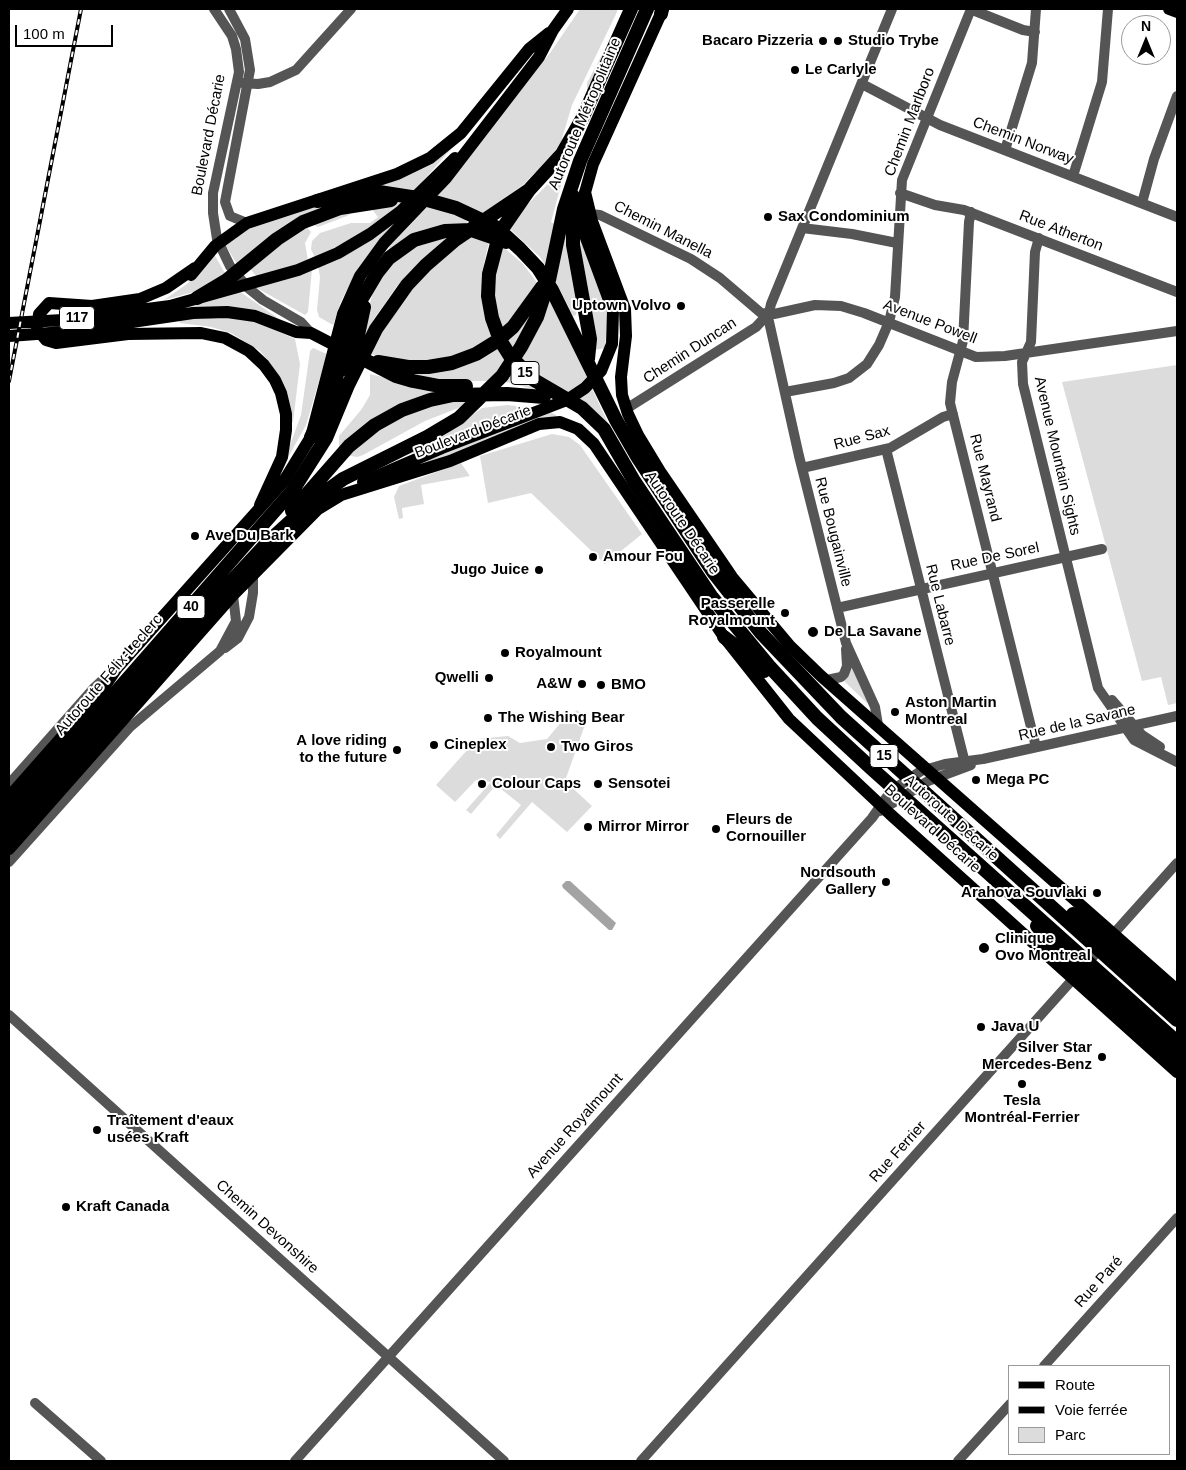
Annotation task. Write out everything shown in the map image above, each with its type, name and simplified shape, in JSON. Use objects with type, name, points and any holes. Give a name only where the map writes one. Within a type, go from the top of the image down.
[{"type":"highway","name":"Autoroute Métropolitaine","points":[[348,385],[380,322],[413,278],[455,240],[529,190],[557,160],[574,134],[631,9]]},
{"type":"highway","name":"Autoroute Métropolitaine","points":[[263,546],[314,500],[342,479],[434,433],[458,418],[483,396],[507,369],[528,334],[540,309],[550,275],[562,217],[575,177],[589,138],[647,9]]},
{"type":"highway","name":"15","points":[[575,177],[572,224],[574,254],[590,339],[588,359]]},
{"type":"highway","name":"Autoroute Décarie","points":[[529,190],[500,232],[489,274],[488,296],[492,318],[507,352],[518,366],[534,380],[576,404],[594,418],[611,439],[634,481],[712,596],[787,686],[858,757],[1177,1042]]},
{"type":"highway","points":[[317,201],[379,192],[428,192]]},
{"type":"highway","name":"Autoroute Décarie","points":[[428,192],[497,228],[534,263],[548,282],[588,359],[616,420],[645,469],[713,572],[761,633],[841,717],[1177,1020]]},
{"type":"highway","points":[[197,298],[230,285],[246,265],[285,233],[323,213],[367,202],[428,192]]},
{"type":"highway","points":[[311,437],[331,396],[335,364],[348,332],[370,285],[380,268],[395,252],[414,240],[445,230],[471,230],[515,245]]},
{"type":"highway","points":[[365,360],[421,368],[445,365],[467,358],[493,344],[513,327],[550,275]]},
{"type":"highway","points":[[348,332],[348,385]]},
{"type":"highway","points":[[365,360],[396,376],[426,384],[453,387],[509,386],[525,389],[544,397],[587,423],[634,481]]},
{"type":"highway","name":"Autoroute Félix-Leclerc","points":[[9,814],[290,495],[326,438],[348,385]]},
{"type":"highway","points":[[263,546],[328,468],[354,442],[394,414],[437,398],[498,394],[544,397]]},
{"type":"highway","name":"Autoroute Félix-Leclerc","points":[[9,832],[200,614],[263,546]]},
{"type":"highway","points":[[724,637],[742,650],[772,680],[787,686]]},
{"type":"highway","points":[[1006,865],[1053,897],[1177,1005]]},
{"type":"highway","points":[[1002,885],[1061,954],[1177,1059]]},
{"type":"main road","points":[[348,332],[345,306],[364,270],[384,243],[413,214],[428,192],[469,146],[539,57],[553,30],[568,9]]},
{"type":"main road","points":[[1169,9],[1177,12]]},
{"type":"main road","points":[[341,495],[351,487],[405,463],[573,397],[596,377],[610,350],[614,319],[609,296],[583,230],[581,207],[593,164],[662,10]]},
{"type":"main road","points":[[145,309],[181,287],[195,268],[219,243],[247,223],[406,171],[440,151],[471,122],[529,49],[553,30]]},
{"type":"main road","points":[[230,285],[260,282],[330,257],[370,234],[428,192]]},
{"type":"main road","points":[[585,192],[590,214],[625,309],[626,336],[621,377],[626,409],[643,444],[723,564],[790,646],[826,680],[1112,936],[1177,990]]},
{"type":"main road","points":[[193,332],[128,334],[56,343],[46,340],[39,333],[37,324],[39,314],[46,305],[53,302],[92,306],[146,297],[166,288],[195,268]]},
{"type":"main road","points":[[145,309],[170,306],[197,298]]},
{"type":"main road","name":"117","points":[[9,323],[56,320],[145,309]]},
{"type":"main road","points":[[134,323],[193,313],[227,312],[255,316],[296,332],[311,333],[365,360]]},
{"type":"main road","points":[[134,323],[177,327],[225,338],[249,351],[268,370],[281,393],[286,419],[284,447],[280,461],[258,512]]},
{"type":"main road","name":"117","points":[[9,336],[134,323]]},
{"type":"main road","name":"Boulevard Décarie","points":[[9,848],[146,695],[232,595],[313,514],[341,495],[450,461],[539,424],[556,422],[571,425],[584,433],[594,444],[724,637],[789,719],[883,806],[1075,977],[1177,1072]]},
{"type":"main road","points":[[9,797],[99,695],[117,668],[258,512],[284,481],[311,437]]},
{"type":"main road","points":[[207,570],[215,572],[232,595]]},
{"type":"main road","points":[[117,668],[138,679],[143,685],[146,695]]},
{"type":"street","name":"Boulevard Décarie","points":[[214,9],[226,24],[235,44],[238,69],[238,82],[213,193],[213,218],[219,243],[230,266],[247,287],[263,300],[301,322],[311,333]]},
{"type":"street","name":"Boulevard Décarie","points":[[229,9],[240,25],[247,43],[250,65],[249,83],[224,198],[230,216],[247,223]]},
{"type":"street","points":[[238,82],[270,82],[296,70],[351,9]]},
{"type":"street","points":[[768,314],[892,9]]},
{"type":"street","points":[[970,9],[1023,30],[1035,32]]},
{"type":"street","name":"Chemin Marlboro","points":[[785,392],[834,383],[855,374],[875,354],[889,322],[895,292],[900,193],[904,174],[970,9]]},
{"type":"street","points":[[1005,150],[1030,69],[1036,9]]},
{"type":"street","points":[[1073,176],[1102,82],[1108,9]]},
{"type":"street","name":"Chemin Norway","points":[[862,84],[927,118],[1177,217]]},
{"type":"street","points":[[1142,203],[1154,159],[1177,96]]},
{"type":"street","name":"Rue Atherton","points":[[900,193],[933,204],[971,212],[1177,292]]},
{"type":"street","name":"Rue Mayrand","points":[[971,212],[963,336],[950,394],[952,414],[1036,747]]},
{"type":"street","name":"Chemin Manella","points":[[590,214],[600,215],[691,259],[725,282],[756,311],[768,314]]},
{"type":"street","points":[[802,228],[847,233],[897,243]]},
{"type":"street","name":"Avenue Mountain Sights","points":[[1039,238],[1035,252],[1031,342],[1022,362],[1023,384],[1099,692],[1130,726],[1137,742],[1177,761]]},
{"type":"street","name":"Avenue Powell","points":[[768,314],[807,306],[826,305],[858,310],[960,352],[989,358],[1174,331],[1177,323]]},
{"type":"street","name":"Rue Bougainville","points":[[768,314],[769,328],[802,468],[846,643],[875,707],[878,725]]},
{"type":"street","name":"Chemin Duncan","points":[[626,409],[756,326],[768,314]]},
{"type":"street","name":"Rue Sax","points":[[802,468],[886,449],[901,443],[943,417],[952,414]]},
{"type":"street","name":"Rue Labarre","points":[[886,449],[965,764]]},
{"type":"street","name":"Rue De Sorel","points":[[837,608],[1102,549]]},
{"type":"street","points":[[9,862],[130,727],[238,638],[249,617],[253,593],[253,574]]},
{"type":"street","points":[[220,651],[236,621],[232,595]]},
{"type":"street","name":"Rue Bougainville","points":[[826,680],[840,677],[844,674],[847,666],[846,643]]},
{"type":"street","points":[[9,784],[93,690],[117,668]]},
{"type":"street","name":"Rue de la Savane","points":[[883,806],[898,786],[929,774],[983,759],[1177,716]]},
{"type":"street","name":"Avenue Royalmount","points":[[295,1461],[883,806]]},
{"type":"street","name":"Rue Ferrier","points":[[641,1461],[1177,863]]},
{"type":"street","name":"Chemin Devonshire","points":[[9,1015],[504,1461]]},
{"type":"street","name":"Rue Paré","points":[[1045,1365],[1177,1218]]},
{"type":"street","points":[[35,1403],[101,1461]]},
{"type":"street","points":[[958,1461],[1008,1406]]},
{"type":"green space","points":[[580,9],[617,9],[617,12],[572,105],[561,142],[552,155],[524,184],[482,214],[437,197],[550,53]]},
{"type":"green space","points":[[622,17],[587,95],[587,83]]},
{"type":"green space","points":[[492,103],[414,191],[379,186],[403,174]]},
{"type":"green space","points":[[575,149],[564,174],[551,222],[567,231],[567,253],[577,306],[576,315],[573,316],[557,284],[540,257],[510,229],[527,205],[555,177]]},
{"type":"green space","points":[[361,198],[238,266],[226,246],[243,229],[304,207]]},
{"type":"green space","points":[[375,203],[403,203],[354,238],[315,258],[311,249],[312,241],[320,233],[351,223],[370,223],[378,217],[371,208],[364,205],[347,216],[318,227],[314,225],[313,219],[343,208]]},
{"type":"green space","points":[[428,206],[474,215],[465,220],[468,223],[466,225],[440,226],[427,229],[409,236],[390,249],[388,248]]},
{"type":"green space","points":[[406,212],[379,240],[359,267],[341,301],[333,325],[319,317],[317,310],[320,277],[318,266]]},
{"type":"green space","points":[[306,226],[311,232],[305,243],[308,261],[257,277],[248,266]]},
{"type":"green space","points":[[577,229],[608,311],[605,348],[595,350]]},
{"type":"green space","points":[[474,235],[489,242],[484,263],[482,285],[493,337],[461,355],[431,362],[390,359],[370,354],[386,324],[415,284],[457,246]]},
{"type":"green space","points":[[450,236],[422,259],[397,286],[374,319],[358,347],[373,292],[384,272],[408,249]]},
{"type":"green space","points":[[502,246],[523,264],[553,304],[608,423],[606,425],[536,375],[507,344],[494,313],[493,279]]},
{"type":"green space","points":[[214,254],[226,275],[201,290],[164,300],[187,284]]},
{"type":"green space","points":[[312,269],[308,312],[305,315],[255,287]]},
{"type":"green space","points":[[239,291],[279,319],[175,310]]},
{"type":"green space","points":[[224,317],[255,321],[295,339],[300,364],[293,422],[290,422],[270,363],[260,351],[231,333],[211,327],[180,323],[179,320]]},
{"type":"green space","points":[[313,348],[327,354],[306,425],[280,472],[301,415],[310,351]]},
{"type":"green space","points":[[498,348],[506,360],[490,381],[451,381],[419,377],[404,370]]},
{"type":"green space","points":[[1177,365],[1177,703],[1168,705],[1161,677],[1142,681],[1062,382]]},
{"type":"green space","points":[[516,370],[535,386],[533,389],[506,382]]},
{"type":"green space","points":[[370,374],[436,389],[437,394],[339,447],[339,436],[361,410],[370,395]]},
{"type":"green space","points":[[473,397],[461,407],[425,421],[363,455],[357,457],[346,455],[366,436],[408,412]]},
{"type":"green space","points":[[507,405],[533,408],[405,456],[445,435],[482,408]]},
{"type":"green space","points":[[550,412],[556,415],[556,417],[401,472],[420,461]]},
{"type":"green space","points":[[552,434],[569,437],[580,445],[642,534],[605,564],[531,493],[488,503],[480,456]]},
{"type":"green space","points":[[461,463],[470,476],[421,485],[424,504],[402,508],[403,518],[399,519],[394,497],[399,486]]},
{"type":"green space","points":[[852,666],[867,703],[845,682],[844,679]]},
{"type":"green space","points":[[577,710],[587,719],[565,781],[592,806],[567,832],[532,802],[500,839],[496,835],[521,805],[496,785],[471,814],[466,810],[491,782],[476,780],[455,802],[436,785],[477,739],[508,736],[520,743],[547,739],[569,713],[572,715]]},
{"type":"shaded area","points":[[566,881],[570,881],[616,923],[612,930],[609,930],[563,888],[562,885]]},
{"type":"railway","points":[[9,381],[81,9]]},
{"type":"place","name":"Bacaro Pizzeria","points":[[823,41]]},
{"type":"place","name":"Studio Trybe","points":[[838,41]]},
{"type":"place","name":"Le Carlyle","points":[[795,70]]},
{"type":"place","name":"Sax Condominium","points":[[768,217]]},
{"type":"place","name":"Uptown Volvo","points":[[681,306]]},
{"type":"place","name":"Ave Du Bark","points":[[195,536]]},
{"type":"place","name":"Amour Fou","points":[[593,557]]},
{"type":"place","name":"Jugo Juice","points":[[539,570]]},
{"type":"place","name":"Passerelle Royalmount","points":[[785,613]]},
{"type":"place","name":"De La Savane","points":[[813,632]]},
{"type":"place","name":"Royalmount","points":[[505,653]]},
{"type":"place","name":"Qwelli","points":[[489,678]]},
{"type":"place","name":"A&W","points":[[582,684]]},
{"type":"place","name":"BMO","points":[[601,685]]},
{"type":"place","name":"Aston Martin Montreal","points":[[895,712]]},
{"type":"place","name":"The Wishing Bear","points":[[488,718]]},
{"type":"place","name":"Cineplex","points":[[434,745]]},
{"type":"place","name":"Two Giros","points":[[551,747]]},
{"type":"place","name":"A love riding to the future","points":[[397,750]]},
{"type":"place","name":"Mega PC","points":[[976,780]]},
{"type":"place","name":"Colour Caps","points":[[482,784]]},
{"type":"place","name":"Sensotei","points":[[598,784]]},
{"type":"place","name":"Mirror Mirror","points":[[588,827]]},
{"type":"place","name":"Fleurs de Cornouiller","points":[[716,829]]},
{"type":"place","name":"Nordsouth Gallery","points":[[886,882]]},
{"type":"place","name":"Arahova Souvlaki","points":[[1097,893]]},
{"type":"place","name":"Clinique Ovo Montreal","points":[[984,948]]},
{"type":"place","name":"Java U","points":[[981,1027]]},
{"type":"place","name":"Silver Star Mercedes-Benz","points":[[1102,1057]]},
{"type":"place","name":"Tesla Montréal-Ferrier","points":[[1022,1084]]},
{"type":"place","name":"Traîtement d'eaux usées Kraft","points":[[97,1130]]},
{"type":"place","name":"Kraft Canada","points":[[66,1207]]}]
